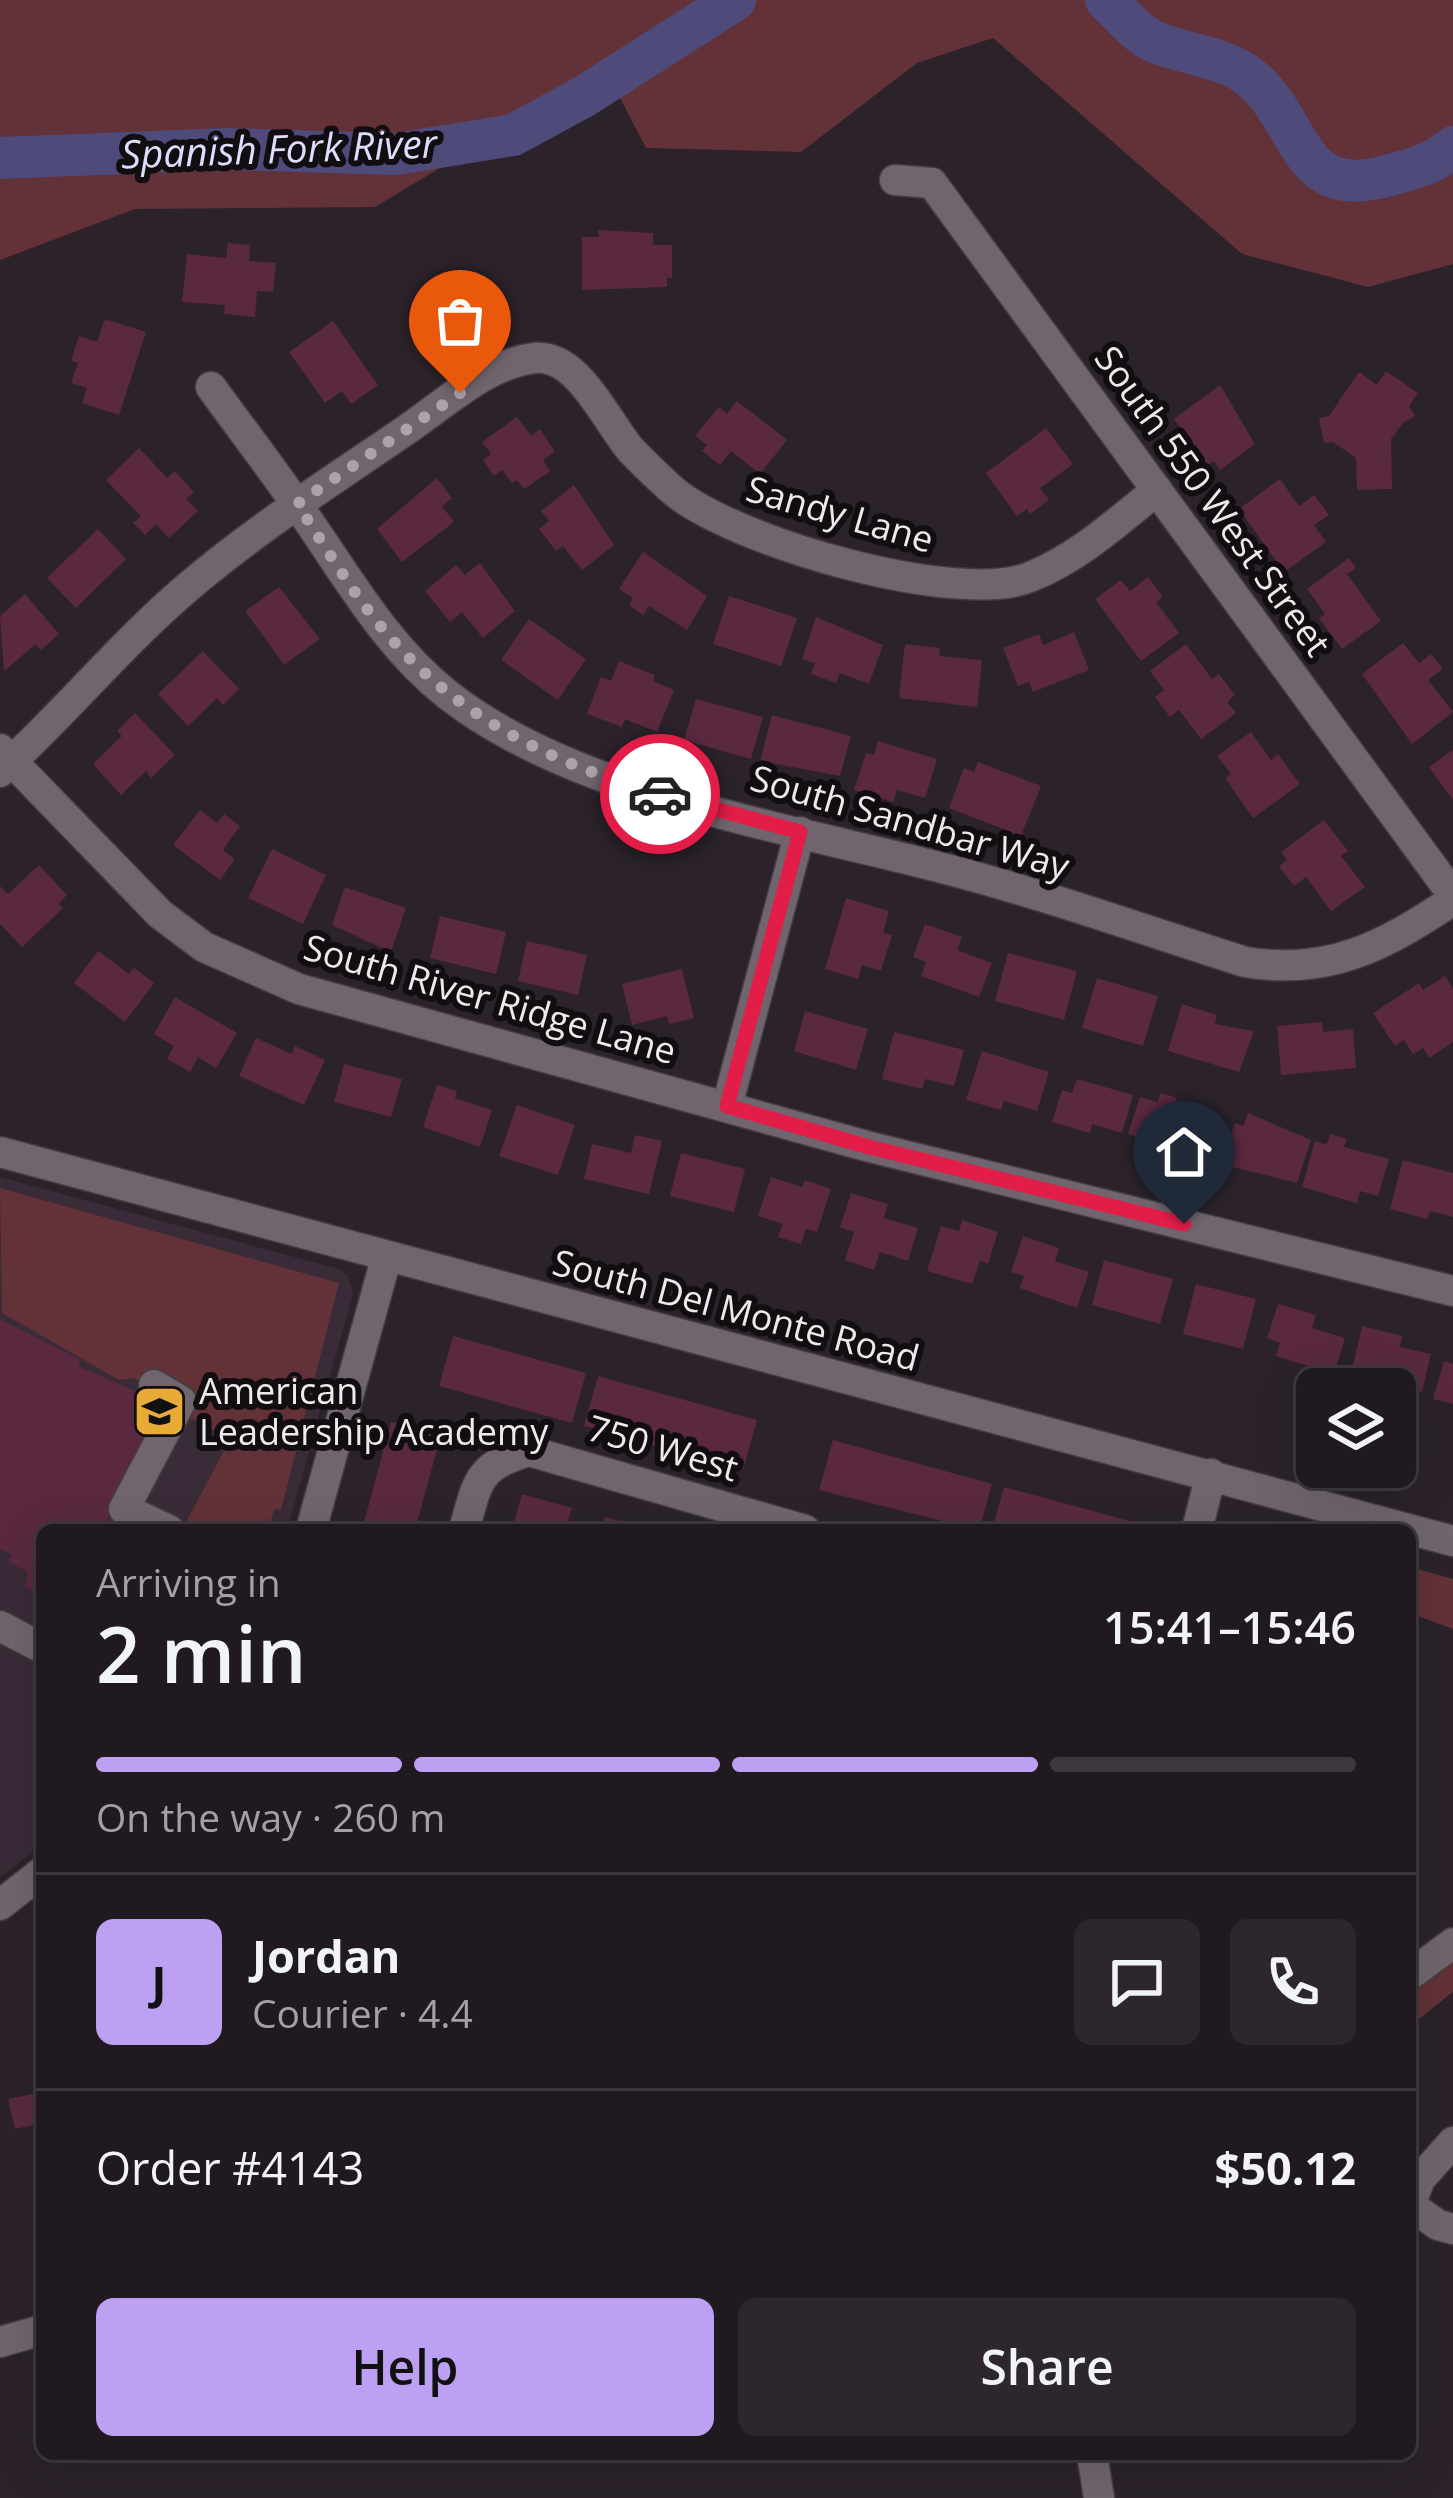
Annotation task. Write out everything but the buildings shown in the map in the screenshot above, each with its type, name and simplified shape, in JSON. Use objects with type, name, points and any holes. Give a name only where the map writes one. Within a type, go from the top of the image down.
[{"type":"street","name":"South 550 West Street","points":[[895,180],[932,183],[1453,897]]},
{"type":"street","name":"Sandy Lane","points":[[297,504],[495,369],[539,357],[565,367],[630,449],[674,491],[710,516],[762,538],[947,586],[991,587],[1029,578],[1084,547],[1157,490]]},
{"type":"street","name":"South Sandbar Way","points":[[211,387],[374,618],[406,656],[491,726],[550,758],[621,783],[955,871],[1244,962],[1285,969],[1325,965],[1368,948],[1453,897]]},
{"type":"street","points":[[4,761],[187,588],[297,504]]},
{"type":"street","name":"South River Ridge Lane","points":[[4,761],[124,880],[204,947],[299,989],[869,1147],[1453,1291]]},
{"type":"street","points":[[727,1106],[800,832]]},
{"type":"street","name":"South Del Monte Road","points":[[0,1152],[386,1259],[1392,1524]]},
{"type":"street","points":[[313,1524],[386,1259]]},
{"type":"street","points":[[154,1385],[181,1401],[124,1509],[157,1524]]},
{"type":"street","name":"750 West","points":[[466,1524],[480,1475],[499,1460],[529,1450],[785,1524]]},
{"type":"street","points":[[1198,1524],[1211,1474]]},
{"type":"street","name":"South Del Monte Road","points":[[1416,1531],[1453,1541]]},
{"type":"street","points":[[0,1626],[36,1645]]},
{"type":"street","points":[[0,1905],[36,1877]]},
{"type":"street","points":[[1416,1970],[1453,1942]]},
{"type":"street","points":[[1416,2189],[1453,2142]]},
{"type":"street","points":[[1416,2209],[1453,2229]]},
{"type":"street","points":[[0,2342],[36,2332]]},
{"type":"street","points":[[1094,2460],[1099,2498]]},
{"type":"shaded area","points":[[0,0],[1453,0],[1453,264],[1368,287],[1242,254],[993,38],[917,63],[801,152],[646,148],[605,69],[375,207],[135,209],[0,260]]},
{"type":"shaded area","name":"American Leadership Academy","points":[[0,1177],[339,1269],[348,1276],[353,1294],[289,1524],[36,1524],[36,1850],[0,1877]]},
{"type":"shaded area","points":[[0,1188],[339,1283],[281,1510],[274,1509],[271,1521],[277,1524],[185,1524],[230,1439],[185,1415],[195,1393],[155,1372],[147,1385],[133,1378],[119,1380],[2,1313]]},
{"type":"shaded area","points":[[1416,1569],[1453,1579],[1453,1629],[1416,1615]]},
{"type":"shaded area","points":[[1453,1960],[1453,1992],[1416,2021],[1416,1988]]},
{"type":"waterway","name":"Spanish Fork River","points":[[0,158],[227,149],[396,154],[513,135],[583,97],[735,0]]},
{"type":"waterway","name":"Spanish Fork River","points":[[1106,0],[1149,39],[1229,65],[1251,78],[1305,153],[1334,177],[1357,181],[1386,176],[1430,162],[1453,147]]},
{"type":"way so far","points":[[460,393],[297,504],[374,618],[446,693],[491,726],[550,758],[660,794]]},
{"type":"place","name":"American Leadership Academy","points":[[160,1412]]},
{"type":"route","points":[[660,794],[800,832],[727,1106],[869,1147],[1184,1224]]}]
